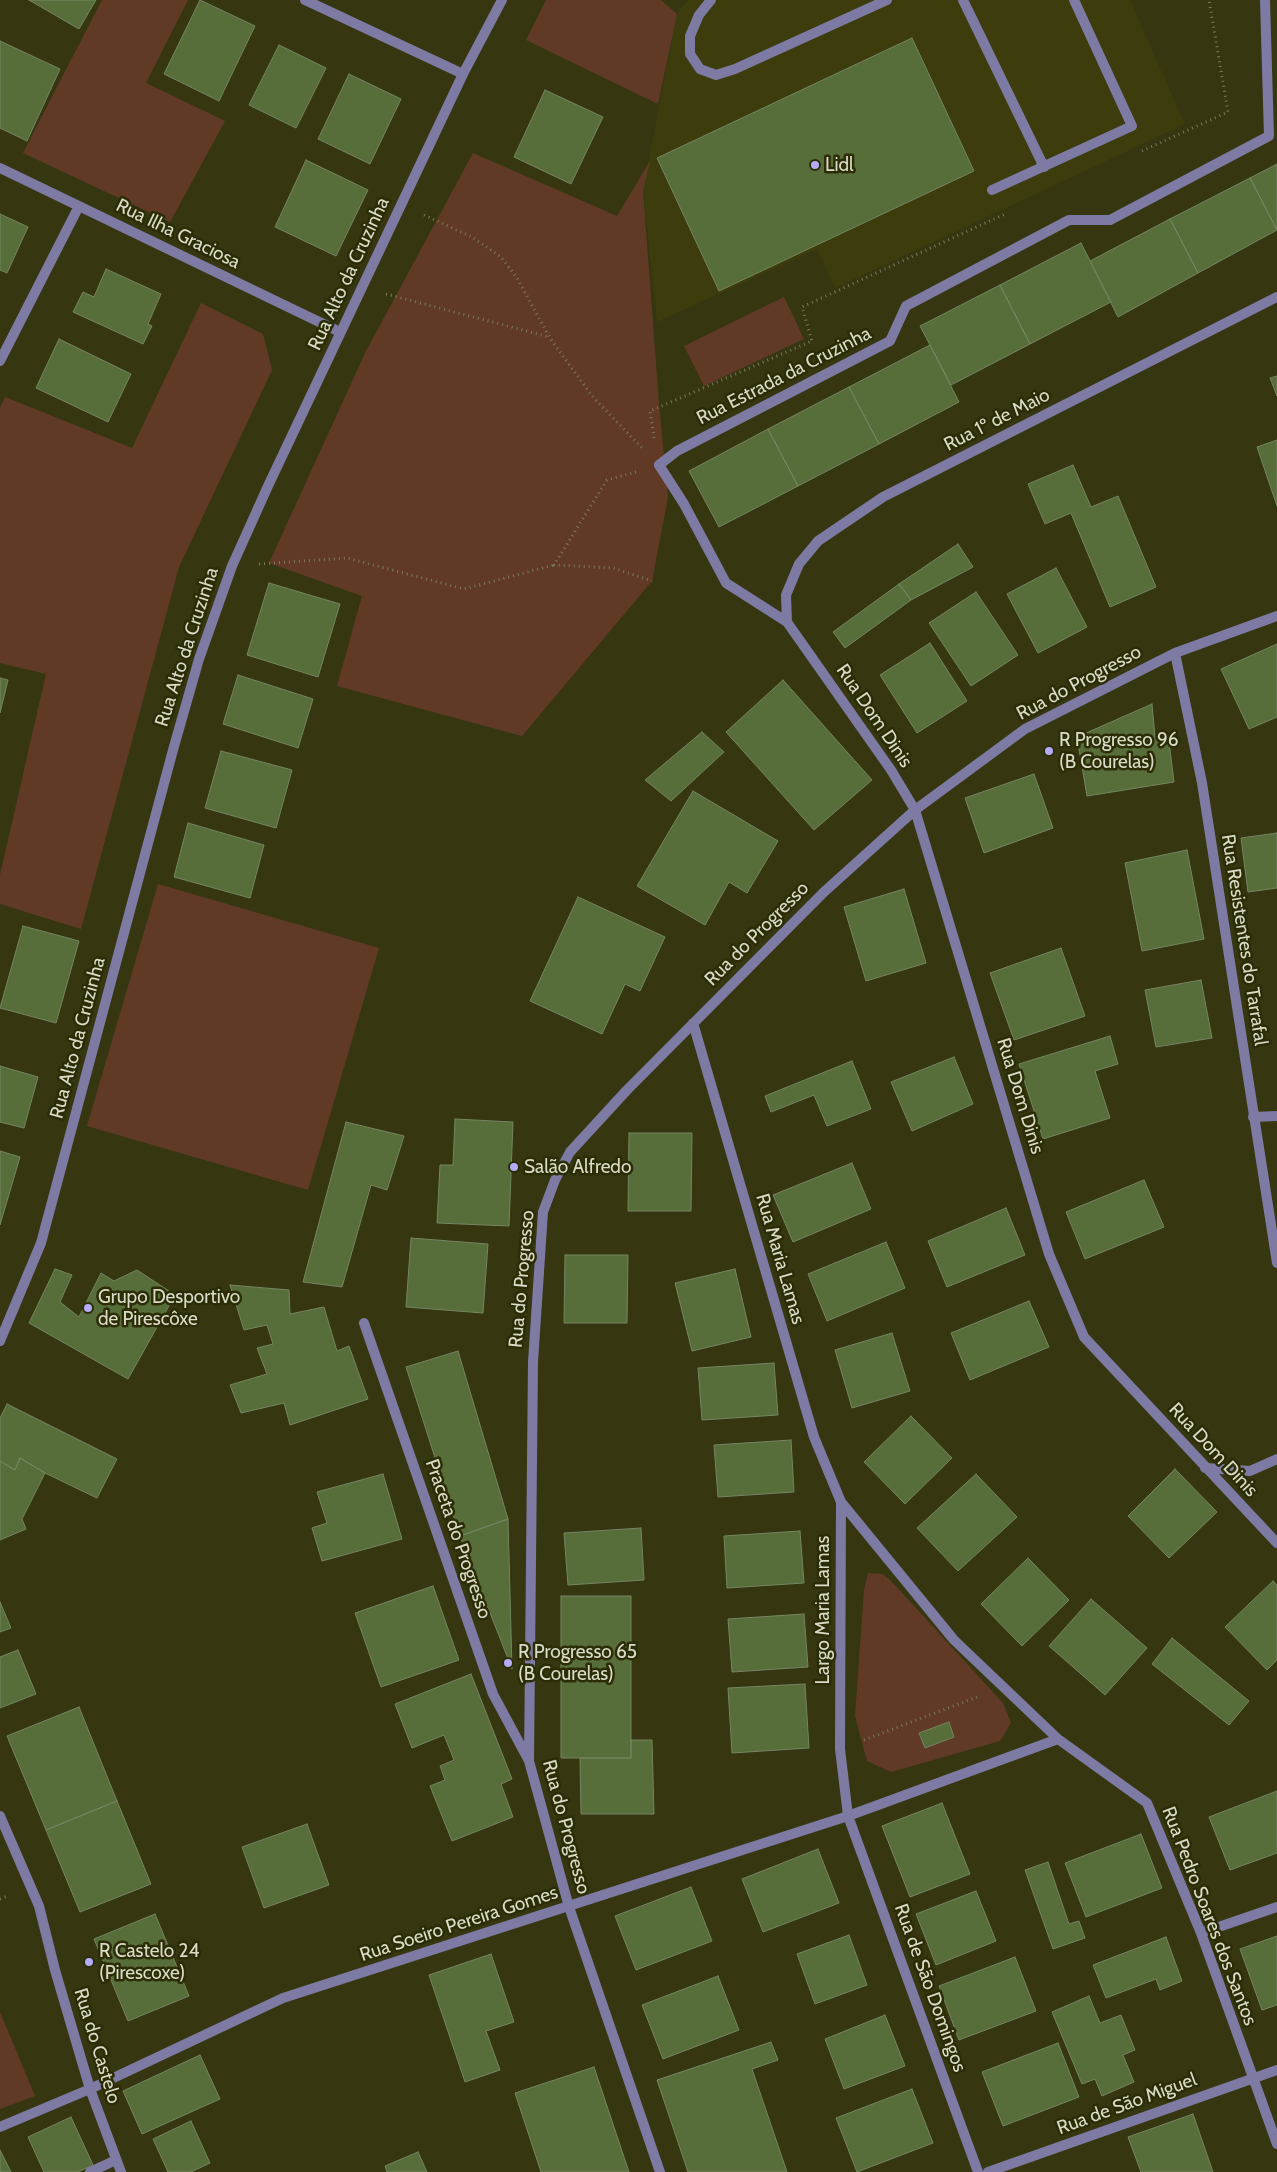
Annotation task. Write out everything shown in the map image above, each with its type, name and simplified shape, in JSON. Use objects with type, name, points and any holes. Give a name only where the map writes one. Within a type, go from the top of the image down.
[{"type":"street","points":[[305,0],[463,74]]},
{"type":"street","name":"Rua Alto da Cruzinha","points":[[0,1341],[41,1243],[180,723],[199,658],[232,566],[362,285],[463,74],[502,0]]},
{"type":"street","points":[[711,0],[699,15],[690,36],[690,54],[700,69],[716,76],[886,0]]},
{"type":"street","points":[[963,0],[1044,167]]},
{"type":"street","points":[[992,190],[1132,126],[1074,0]]},
{"type":"street","name":"Rua Estrada da Cruzinha","points":[[658,466],[677,451],[890,341],[906,306],[1069,220],[1110,220],[1269,136],[1265,0]]},
{"type":"street","name":"Rua Ilha Graciosa","points":[[0,168],[340,332]]},
{"type":"street","points":[[0,361],[79,206]]},
{"type":"street","name":"Rua 1º de Maio","points":[[786,622],[786,595],[799,564],[818,541],[883,497],[1277,297]]},
{"type":"street","points":[[658,466],[684,504],[726,583],[786,622]]},
{"type":"street","name":"Rua do Progresso","points":[[660,2172],[569,1908],[529,1761],[533,1362],[543,1212],[555,1180],[570,1152],[627,1090],[824,892],[916,810],[1025,729],[1175,653],[1277,616]]},
{"type":"street","name":"Rua Dom Dinis","points":[[786,622],[892,770],[916,810],[1049,1254],[1084,1337],[1277,1543]]},
{"type":"street","name":"Rua Resistentes do Tarrafal","points":[[1175,653],[1202,783],[1277,1263]]},
{"type":"street","name":"Rua Maria Lamas","points":[[693,1023],[814,1437],[842,1502]]},
{"type":"street","points":[[1253,1118],[1277,1116]]},
{"type":"street","name":"Praceta do Progresso","points":[[364,1322],[493,1694],[529,1761]]},
{"type":"street","points":[[1205,1468],[1250,1471],[1277,1459]]},
{"type":"street","name":"Largo Maria Lamas","points":[[842,1502],[954,1640],[1058,1739]]},
{"type":"street","name":"Largo Maria Lamas","points":[[842,1502],[840,1749],[848,1816]]},
{"type":"street","points":[[848,1816],[1058,1739]]},
{"type":"street","name":"Rua Pedro Soares dos Santos","points":[[1058,1739],[1147,1803],[1201,1933],[1277,2144]]},
{"type":"street","name":"Rua do Castelo","points":[[0,1816],[39,1906],[55,1970],[90,2089],[121,2172]]},
{"type":"street","name":"Rua Soeiro Pereira Gomes","points":[[0,2126],[90,2089],[284,1998],[569,1908],[848,1816]]},
{"type":"street","name":"Rua de São Domingos","points":[[848,1816],[978,2172]]},
{"type":"street","points":[[1201,1933],[1277,1907]]},
{"type":"street","name":"Rua de São Miguel","points":[[988,2172],[1277,2070]]},
{"type":"street","points":[[90,2172],[116,2160]]},
{"type":"path","points":[[1138,154],[1228,112],[1209,0]]},
{"type":"path","points":[[401,204],[472,237],[501,257],[517,278],[550,338],[592,396],[658,466]]},
{"type":"path","points":[[658,466],[650,411],[812,341],[802,308],[1010,212]]},
{"type":"path","points":[[362,285],[395,298],[550,338]]},
{"type":"path","points":[[554,565],[607,480],[658,466]]},
{"type":"path","points":[[232,566],[347,558],[464,589],[554,565],[614,568],[652,581]]},
{"type":"path","points":[[840,1749],[1003,1687]]},
{"type":"shaded area","points":[[102,0],[188,0],[146,83],[225,121],[170,222],[23,153]]},
{"type":"shaded area","points":[[546,0],[661,0],[677,14],[658,104],[526,40]]},
{"type":"shaded area","points":[[688,0],[1130,0],[1185,124],[835,288],[817,249],[657,322],[643,189],[677,14]]},
{"type":"shaded area","points":[[473,153],[617,216],[650,161],[643,191],[668,497],[652,581],[522,736],[337,686],[362,596],[269,563],[366,351]]},
{"type":"shaded area","points":[[784,297],[804,339],[704,386],[684,346]]},
{"type":"shaded area","points":[[201,303],[263,334],[272,370],[179,567],[81,929],[0,904],[0,875],[46,674],[0,663],[0,408],[5,397],[132,448]]},
{"type":"shaded area","points":[[158,884],[379,948],[308,1190],[87,1126]]},
{"type":"shaded area","points":[[868,1573],[883,1574],[893,1583],[1003,1703],[1011,1723],[1000,1741],[891,1772],[867,1761],[855,1716],[864,1590]]},
{"type":"shaded area","points":[[0,2012],[35,2096],[0,2109]]},
{"type":"building","points":[[29,0],[96,0],[79,29]]},
{"type":"building","points":[[200,0],[255,26],[219,101],[164,74]]},
{"type":"building","name":"Lidl","points":[[912,38],[974,171],[719,291],[657,158]]},
{"type":"building","points":[[0,41],[60,69],[27,141],[0,128]]},
{"type":"building","points":[[279,45],[326,68],[296,128],[249,105]]},
{"type":"building","points":[[349,74],[401,99],[370,164],[318,139]]},
{"type":"building","points":[[545,90],[603,117],[571,184],[514,157]]},
{"type":"building","points":[[306,160],[368,190],[336,256],[275,227]]},
{"type":"building","points":[[1277,164],[1277,230],[1250,178]]},
{"type":"building","points":[[1250,178],[1277,230],[1198,273],[1170,219]]},
{"type":"building","points":[[0,214],[28,227],[7,273],[0,270]]},
{"type":"building","points":[[1170,219],[1198,273],[1118,317],[1090,261]]},
{"type":"building","points":[[1081,243],[1111,302],[1030,344],[1000,285]]},
{"type":"building","points":[[106,269],[161,294],[148,324],[152,326],[143,344],[73,312],[83,292],[94,297]]},
{"type":"building","points":[[1000,285],[1030,344],[951,385],[920,326]]},
{"type":"building","points":[[59,339],[131,374],[108,422],[36,388]]},
{"type":"building","points":[[930,345],[959,402],[879,444],[849,387]]},
{"type":"building","points":[[1277,376],[1277,396],[1270,378]]},
{"type":"building","points":[[849,387],[879,444],[798,486],[768,429]]},
{"type":"building","points":[[768,429],[798,486],[719,527],[689,471]]},
{"type":"building","points":[[1277,440],[1277,506],[1257,447]]},
{"type":"building","points":[[1073,465],[1091,507],[1118,496],[1156,587],[1110,607],[1071,513],[1045,524],[1028,484]]},
{"type":"building","points":[[958,544],[973,567],[911,600],[899,584]]},
{"type":"building","points":[[1056,568],[1087,627],[1038,653],[1007,594]]},
{"type":"building","points":[[269,583],[340,604],[318,677],[247,655]]},
{"type":"building","points":[[899,584],[911,600],[845,648],[833,632]]},
{"type":"building","points":[[976,592],[1018,655],[971,686],[929,623]]},
{"type":"building","points":[[930,643],[967,701],[917,733],[880,675]]},
{"type":"building","points":[[1277,644],[1277,717],[1249,729],[1221,669]]},
{"type":"building","points":[[238,675],[313,699],[298,748],[223,724]]},
{"type":"building","points":[[0,678],[8,680],[0,713]]},
{"type":"building","points":[[783,680],[872,780],[814,830],[726,732]]},
{"type":"building","points":[[1152,704],[1155,737],[1168,734],[1174,782],[1087,796],[1077,737]]},
{"type":"building","points":[[702,732],[724,752],[671,801],[645,780]]},
{"type":"building","points":[[221,751],[292,770],[276,828],[205,808]]},
{"type":"building","points":[[1034,774],[1053,828],[984,853],[965,798]]},
{"type":"building","points":[[693,791],[778,841],[747,893],[729,882],[705,925],[637,886]]},
{"type":"building","points":[[188,823],[264,845],[250,898],[174,877]]},
{"type":"building","points":[[1277,833],[1277,888],[1248,892],[1241,838]]},
{"type":"building","points":[[1187,850],[1204,939],[1142,951],[1125,863]]},
{"type":"building","points":[[904,889],[926,963],[866,981],[844,907]]},
{"type":"building","points":[[578,897],[665,937],[640,991],[625,984],[602,1034],[530,1001]]},
{"type":"building","points":[[23,926],[79,941],[56,1023],[0,1008]]},
{"type":"building","points":[[1061,948],[1085,1016],[1014,1040],[990,973]]},
{"type":"building","points":[[1201,980],[1212,1038],[1156,1047],[1145,990]]},
{"type":"building","points":[[1110,1036],[1118,1064],[1095,1071],[1110,1118],[1043,1139],[1019,1064]]},
{"type":"building","points":[[954,1057],[973,1104],[912,1131],[891,1082]]},
{"type":"building","points":[[852,1061],[871,1109],[827,1126],[814,1095],[771,1112],[765,1096]]},
{"type":"building","points":[[0,1066],[38,1077],[24,1128],[0,1122]]},
{"type":"building","points":[[455,1119],[513,1122],[509,1226],[437,1223],[440,1165],[453,1165]]},
{"type":"building","points":[[346,1122],[404,1136],[387,1190],[371,1185],[342,1287],[303,1282]]},
{"type":"building","points":[[629,1133],[692,1133],[691,1211],[628,1211]]},
{"type":"building","points":[[0,1151],[20,1157],[0,1225]]},
{"type":"building","points":[[852,1163],[871,1209],[793,1242],[773,1195]]},
{"type":"building","points":[[1144,1180],[1164,1227],[1085,1259],[1066,1212]]},
{"type":"building","points":[[1006,1208],[1025,1255],[947,1287],[928,1241]]},
{"type":"building","points":[[411,1238],[488,1244],[483,1313],[406,1307]]},
{"type":"building","points":[[886,1242],[905,1288],[827,1321],[808,1274]]},
{"type":"building","points":[[565,1255],[628,1255],[627,1323],[564,1323]]},
{"type":"building","points":[[55,1269],[72,1275],[60,1302],[79,1317],[101,1273],[114,1281],[137,1270],[175,1295],[128,1379],[29,1323]]},
{"type":"building","points":[[735,1269],[751,1337],[692,1351],[675,1283]]},
{"type":"building","points":[[230,1285],[289,1290],[290,1314],[324,1307],[337,1351],[349,1346],[368,1399],[290,1425],[284,1403],[241,1413],[230,1385],[267,1374],[257,1348],[273,1344],[267,1325],[244,1330]]},
{"type":"building","points":[[1029,1301],[1049,1347],[970,1380],[951,1333]]},
{"type":"building","points":[[892,1333],[910,1391],[852,1408],[835,1350]]},
{"type":"building","points":[[458,1351],[508,1519],[460,1536],[406,1367]]},
{"type":"building","points":[[774,1363],[778,1415],[702,1420],[698,1368]]},
{"type":"building","points":[[7,1404],[117,1459],[97,1498],[45,1473],[20,1458],[15,1470],[0,1461],[0,1418]]},
{"type":"building","points":[[911,1416],[952,1458],[905,1504],[864,1462]]},
{"type":"building","points":[[791,1440],[794,1492],[718,1497],[714,1445]]},
{"type":"building","points":[[20,1458],[45,1473],[22,1519],[26,1529],[0,1540],[0,1461],[15,1470]]},
{"type":"building","points":[[1175,1469],[1217,1512],[1169,1558],[1128,1516]]},
{"type":"building","points":[[383,1474],[402,1539],[322,1561],[312,1528],[327,1523],[317,1492]]},
{"type":"building","points":[[976,1474],[1017,1517],[958,1571],[917,1528]]},
{"type":"building","points":[[508,1519],[512,1669],[460,1536]]},
{"type":"building","points":[[641,1528],[644,1580],[568,1585],[564,1533]]},
{"type":"building","points":[[800,1531],[804,1583],[727,1588],[724,1536]]},
{"type":"building","points":[[1028,1558],[1069,1600],[1022,1646],[981,1604]]},
{"type":"building","points":[[1273,1581],[1277,1585],[1277,1660],[1267,1670],[1225,1627]]},
{"type":"building","points":[[433,1586],[459,1660],[381,1687],[355,1613]]},
{"type":"building","points":[[561,1596],[631,1596],[631,1758],[561,1758]]},
{"type":"building","points":[[1091,1599],[1147,1648],[1105,1695],[1049,1646]]},
{"type":"building","points":[[0,1602],[11,1628],[0,1632]]},
{"type":"building","points":[[804,1614],[808,1667],[732,1672],[728,1619]]},
{"type":"building","points":[[1172,1638],[1249,1701],[1229,1725],[1152,1664]]},
{"type":"building","points":[[18,1650],[36,1694],[0,1708],[0,1657]]},
{"type":"building","points":[[471,1674],[512,1779],[501,1784],[513,1817],[452,1841],[430,1786],[445,1780],[440,1766],[454,1760],[444,1735],[412,1748],[395,1704]]},
{"type":"building","points":[[805,1684],[809,1748],[732,1753],[728,1688]]},
{"type":"building","points":[[79,1707],[117,1801],[46,1830],[7,1736]]},
{"type":"building","points":[[949,1722],[954,1737],[925,1748],[919,1733]]},
{"type":"building","points":[[631,1740],[652,1740],[654,1814],[581,1814],[580,1758],[631,1758]]},
{"type":"building","points":[[1277,1791],[1277,1853],[1230,1870],[1209,1817]]},
{"type":"building","points":[[117,1801],[151,1884],[80,1912],[46,1830]]},
{"type":"building","points":[[942,1803],[970,1874],[910,1897],[882,1826]]},
{"type":"building","points":[[307,1824],[329,1885],[264,1908],[242,1847]]},
{"type":"building","points":[[1141,1834],[1162,1888],[1086,1917],[1065,1863]]},
{"type":"building","points":[[818,1849],[839,1903],[763,1932],[742,1879]]},
{"type":"building","points":[[1048,1862],[1069,1924],[1079,1921],[1085,1938],[1053,1949],[1025,1870]]},
{"type":"building","points":[[691,1887],[712,1941],[636,1970],[615,1916]]},
{"type":"building","points":[[976,1891],[996,1941],[936,1965],[916,1914]]},
{"type":"building","points":[[155,1914],[189,1996],[128,2021],[94,1939]]},
{"type":"building","points":[[849,1935],[867,1985],[815,2004],[797,1954]]},
{"type":"building","points":[[1277,1936],[1277,2005],[1262,2010],[1240,1949]]},
{"type":"building","points":[[1166,1937],[1182,1981],[1160,1990],[1156,1979],[1106,1998],[1093,1965]]},
{"type":"building","points":[[491,1954],[514,2022],[486,2031],[500,2070],[465,2082],[429,1975]]},
{"type":"building","points":[[1015,1957],[1036,2011],[959,2040],[939,1986]]},
{"type":"building","points":[[718,1976],[739,2030],[663,2059],[642,2005]]},
{"type":"building","points":[[1089,1996],[1100,2023],[1121,2015],[1135,2050],[1123,2055],[1134,2082],[1102,2096],[1095,2079],[1082,2084],[1052,2012]]},
{"type":"building","points":[[885,2015],[905,2066],[844,2089],[825,2039]]},
{"type":"building","points":[[771,2042],[778,2060],[752,2069],[787,2172],[688,2172],[657,2080]]},
{"type":"building","points":[[1058,2043],[1079,2097],[1003,2126],[982,2072]]},
{"type":"building","points":[[200,2055],[220,2099],[142,2134],[123,2091]]},
{"type":"building","points":[[594,2067],[629,2172],[541,2172],[515,2093]]},
{"type":"building","points":[[912,2089],[933,2143],[857,2172],[836,2118]]},
{"type":"building","points":[[1193,2114],[1213,2172],[1141,2172],[1128,2137]]},
{"type":"building","points":[[71,2117],[93,2165],[78,2172],[44,2172],[28,2137]]},
{"type":"building","points":[[191,2121],[210,2163],[191,2172],[168,2172],[153,2139]]},
{"type":"building","points":[[0,2150],[11,2172],[0,2172]]},
{"type":"building","points":[[418,2152],[427,2172],[387,2172],[385,2166]]},
{"type":"place","name":"Lidl","points":[[815,165]]},
{"type":"place","name":"R Progresso 96 (B Courelas)","points":[[1049,751]]},
{"type":"place","name":"Salão Alfredo","points":[[514,1167]]},
{"type":"place","name":"Grupo Desportivo de Pirescôxe","points":[[88,1308]]},
{"type":"place","name":"R Progresso 65 (B Courelas)","points":[[508,1663]]},
{"type":"place","name":"R Castelo 24 (Pirescoxe)","points":[[89,1962]]}]
